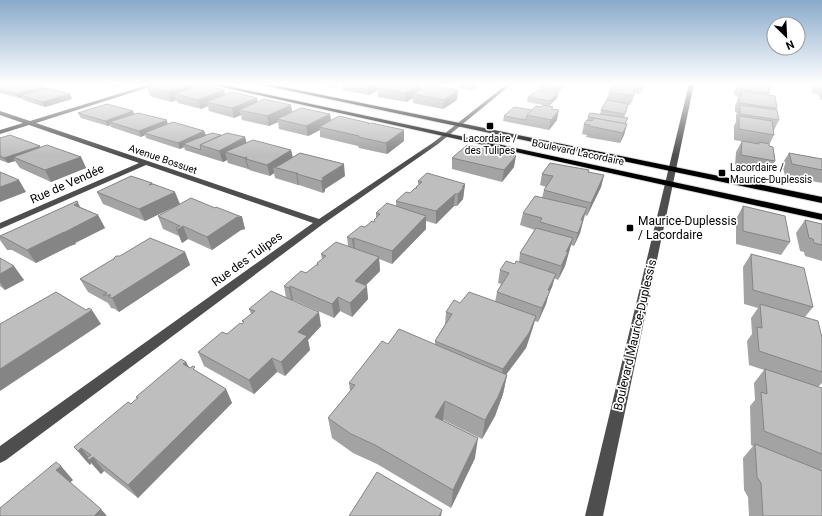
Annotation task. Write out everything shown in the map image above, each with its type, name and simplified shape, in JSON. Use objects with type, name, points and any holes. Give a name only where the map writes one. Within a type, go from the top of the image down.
[{"type":"main road","name":"Boulevard Lacordaire","points":[[322,108],[822,217]]},
{"type":"main road","name":"Boulevard Lacordaire","points":[[377,108],[822,200]]},
{"type":"street","points":[[0,132],[80,108]]},
{"type":"street","name":"Rue des Tulipes","points":[[0,455],[320,222],[446,135],[480,108]]},
{"type":"street","name":"Boulevard Maurice-Duplessis","points":[[594,516],[687,108]]},
{"type":"street","name":"Avenue Bossuet","points":[[0,114],[320,222]]},
{"type":"street","name":"Rue de Vendée","points":[[0,226],[144,163]]},
{"type":"building","points":[[94,108],[122,108],[133,111],[105,121],[78,113]]},
{"type":"building","points":[[243,108],[284,108],[267,116],[239,110]]},
{"type":"building","points":[[301,108],[330,114],[306,126],[277,119]]},
{"type":"building","points":[[513,108],[532,110],[527,115],[526,120],[504,116]]},
{"type":"building","points":[[534,108],[552,108],[551,109],[559,110],[551,120],[527,115]]},
{"type":"building","points":[[602,108],[627,108],[625,114],[601,110]]},
{"type":"building","points":[[740,108],[777,110],[779,120],[740,114]]},
{"type":"building","points":[[138,113],[167,120],[139,131],[109,122]]},
{"type":"building","points":[[590,113],[628,118],[625,124],[588,117]]},
{"type":"building","points":[[339,116],[369,123],[368,124],[371,123],[404,130],[386,143],[319,127]]},
{"type":"building","points":[[739,116],[772,121],[774,135],[739,129]]},
{"type":"building","points":[[594,118],[627,124],[623,133],[584,124],[587,120],[592,121]]},
{"type":"building","points":[[173,122],[204,131],[178,143],[144,133]]},
{"type":"building","points":[[212,133],[221,135],[200,145],[201,150],[183,144]]},
{"type":"building","points":[[227,133],[245,137],[219,151],[200,145]]},
{"type":"building","points":[[10,135],[40,146],[4,158],[0,156],[0,138]]},
{"type":"building","points":[[253,140],[291,150],[267,165],[246,159],[247,157],[245,158],[225,152]]},
{"type":"building","points":[[742,141],[769,144],[769,146],[773,147],[775,161],[741,155]]},
{"type":"building","points":[[47,145],[81,157],[45,170],[13,157]]},
{"type":"building","points":[[467,145],[516,156],[504,170],[452,158]]},
{"type":"building","points":[[300,153],[344,164],[322,178],[324,179],[321,181],[297,174],[298,173],[273,167],[278,166]]},
{"type":"building","points":[[789,153],[822,159],[822,170],[792,164]]},
{"type":"building","points":[[550,163],[589,170],[588,172],[604,175],[591,203],[544,190],[553,176],[542,174]]},
{"type":"building","points":[[0,172],[19,180],[0,187]]},
{"type":"building","points":[[427,173],[465,184],[462,187],[464,187],[458,194],[455,194],[436,211],[396,201],[406,192],[410,193],[417,188],[416,187],[422,182],[418,181]]},
{"type":"building","points":[[131,176],[152,183],[149,185],[153,184],[175,192],[139,209],[97,192]]},
{"type":"building","points":[[535,196],[587,208],[581,220],[583,220],[578,233],[540,222],[542,218],[523,213]]},
{"type":"building","points":[[191,198],[242,217],[237,217],[207,237],[183,226],[177,230],[176,228],[180,226],[158,216]]},
{"type":"building","points":[[77,201],[78,203],[74,205],[98,215],[27,250],[3,237],[0,237],[0,236]]},
{"type":"building","points":[[387,203],[426,216],[392,251],[347,237],[361,226],[365,227],[372,221],[374,222],[380,214],[376,213]]},
{"type":"building","points":[[743,206],[785,216],[790,242],[743,231]]},
{"type":"building","points":[[805,220],[822,224],[822,245],[814,243],[813,239],[809,238]]},
{"type":"building","points":[[536,228],[573,238],[561,266],[520,253]]},
{"type":"building","points":[[150,238],[185,252],[112,298],[108,296],[111,295],[103,295],[107,293],[80,279],[116,256],[120,256]]},
{"type":"building","points":[[336,242],[379,257],[355,281],[367,286],[350,303],[338,297],[332,304],[290,286],[289,288],[284,286],[301,271],[306,273],[318,265],[317,263],[326,256],[321,254]]},
{"type":"building","points":[[751,254],[804,268],[813,307],[753,290]]},
{"type":"building","points":[[0,258],[14,266],[0,274]]},
{"type":"building","points":[[506,261],[515,264],[516,261],[556,274],[548,290],[550,291],[542,308],[497,292],[509,273],[500,270]]},
{"type":"building","points":[[271,291],[319,312],[298,332],[307,336],[281,362],[272,358],[249,380],[198,352],[222,332],[227,334],[240,323],[242,324],[244,322],[242,321],[255,311],[249,309]]},
{"type":"building","points":[[56,292],[86,310],[89,308],[92,310],[0,369],[0,324]]},
{"type":"building","points":[[469,292],[536,316],[529,333],[503,369],[435,341],[452,314],[446,312],[454,300],[460,303]]},
{"type":"building","points":[[760,304],[818,321],[822,338],[822,372],[759,351],[757,327],[762,328]]},
{"type":"building","points":[[399,329],[507,375],[498,397],[485,420],[445,401],[435,417],[478,438],[453,490],[375,445],[351,434],[328,418],[355,385],[349,383],[382,341],[388,344]]},
{"type":"building","points":[[181,359],[186,362],[183,364],[190,368],[193,366],[195,367],[193,369],[226,389],[128,485],[93,457],[89,460],[87,458],[91,455],[81,448],[78,451],[74,447],[128,402],[131,404],[138,398],[136,397]]},
{"type":"building","points":[[765,369],[822,388],[822,454],[764,431],[761,392],[767,394]]},
{"type":"building","points":[[755,444],[822,471],[822,516],[763,516],[761,483],[757,477]]},
{"type":"building","points":[[56,462],[61,466],[56,470],[101,509],[94,516],[0,516],[0,508]]},
{"type":"building","points":[[377,472],[442,510],[439,516],[349,516]]},
{"type":"place","name":"Lacordaire / des Tulipes","points":[[490,126]]},
{"type":"place","name":"Lacordaire / Maurice-Duplessis","points":[[722,173]]},
{"type":"place","name":"Maurice-Duplessis / Lacordaire","points":[[630,228]]}]
